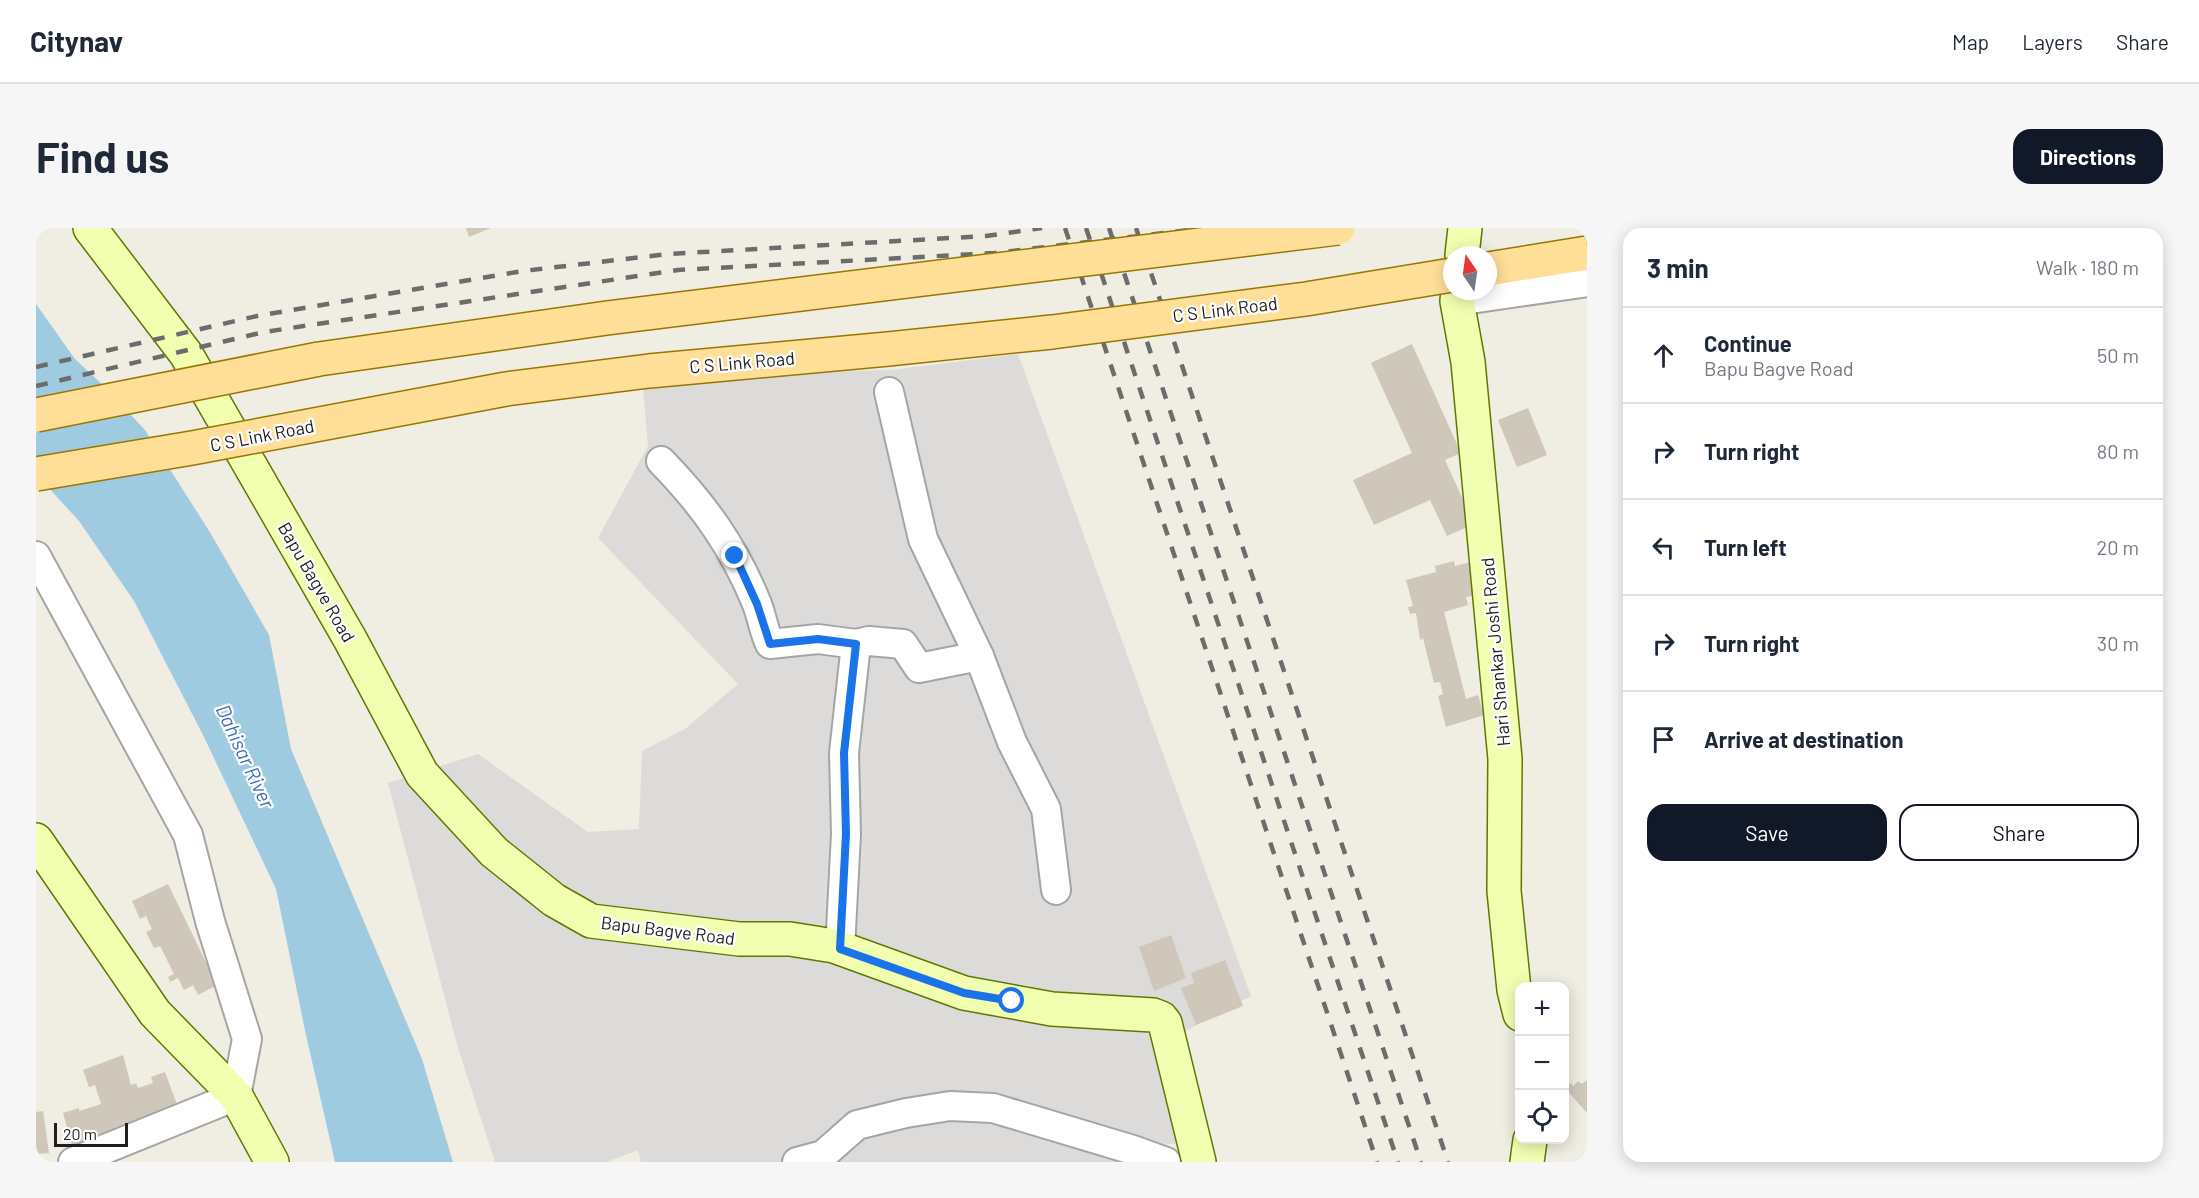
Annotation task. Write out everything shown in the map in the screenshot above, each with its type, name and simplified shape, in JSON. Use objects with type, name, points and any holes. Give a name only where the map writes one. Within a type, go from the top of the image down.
[{"type":"main road","points":[[36,415],[319,358],[607,318],[1338,228]]},
{"type":"main road","points":[[1497,268],[1587,253]]},
{"type":"main road","name":"C S Link Road","points":[[36,474],[192,448],[506,389],[649,371],[1052,332],[1306,299],[1443,290]]},
{"type":"street","name":"Bapu Bagve Road","points":[[90,228],[186,354],[350,639],[422,774],[494,852],[554,900],[591,921],[739,939],[790,939],[840,949],[964,993],[1052,1009],[1153,1015],[1161,1018],[1165,1023],[1199,1162]]},
{"type":"street","points":[[1463,246],[1465,228]]},
{"type":"street","points":[[1497,287],[1587,282]]},
{"type":"street","name":"Hari Shankar Joshi Road","points":[[1458,300],[1468,362],[1505,759],[1504,891],[1515,994]]},
{"type":"street","points":[[889,392],[923,539],[979,656],[1012,742],[1046,809],[1056,890]]},
{"type":"street","points":[[661,461],[684,485],[722,533],[757,604],[770,644],[818,639],[856,644],[869,641],[903,644],[919,668],[979,656]]},
{"type":"street","points":[[36,556],[188,836],[210,921],[247,1040],[236,1095]]},
{"type":"street","points":[[840,949],[846,834],[844,753],[856,644]]},
{"type":"street","points":[[36,840],[155,1013],[236,1095],[272,1162]]},
{"type":"street","points":[[73,1162],[236,1095]]},
{"type":"street","points":[[797,1162],[823,1155],[857,1125],[906,1113],[950,1106],[993,1108],[1133,1149],[1166,1162]]},
{"type":"street","points":[[1527,1162],[1529,1144]]},
{"type":"shaded area","points":[[1018,354],[1251,996],[1165,1042],[1189,1143],[1139,1146],[1136,1162],[641,1162],[638,1150],[607,1162],[495,1162],[458,1048],[388,783],[478,754],[588,832],[639,829],[642,751],[685,729],[738,684],[598,538],[648,446],[642,376],[891,370]]},
{"type":"water","name":"Dahisar River","points":[[36,304],[75,359],[145,430],[211,534],[269,635],[291,749],[422,1059],[453,1162],[335,1162],[276,889],[203,735],[134,601],[79,521],[36,474]]},
{"type":"building","points":[[466,228],[491,228],[469,237]]},
{"type":"building","points":[[1412,344],[1461,453],[1445,460],[1474,524],[1447,536],[1430,500],[1374,525],[1353,480],[1412,453],[1371,363]]},
{"type":"building","points":[[1528,408],[1547,455],[1517,467],[1498,420]]},
{"type":"building","points":[[1454,561],[1455,566],[1471,562],[1479,594],[1466,597],[1468,605],[1444,612],[1466,699],[1478,695],[1484,715],[1446,727],[1438,696],[1443,694],[1440,682],[1434,683],[1423,638],[1420,640],[1416,613],[1410,614],[1408,607],[1413,606],[1406,580],[1436,572],[1435,566]]},
{"type":"building","points":[[168,884],[217,985],[198,995],[193,985],[184,990],[178,978],[170,982],[168,977],[174,974],[160,946],[154,948],[146,932],[152,929],[146,916],[140,919],[132,901]]},
{"type":"building","points":[[1171,935],[1186,978],[1154,991],[1139,947]]},
{"type":"building","points":[[1225,960],[1243,1006],[1196,1025],[1181,988],[1194,983],[1191,973]]},
{"type":"building","points":[[123,1055],[131,1085],[136,1083],[138,1088],[153,1083],[151,1077],[165,1072],[179,1110],[73,1149],[63,1113],[101,1104],[95,1085],[89,1087],[83,1070]]},
{"type":"building","points":[[1587,1080],[1587,1113],[1569,1093],[1571,1083],[1573,1086],[1578,1081],[1582,1084]]},
{"type":"building","points":[[43,1111],[49,1153],[36,1154],[36,1112]]},
{"type":"railway","points":[[36,367],[257,316],[523,271],[668,254],[986,236],[1042,228]]},
{"type":"railway","points":[[1065,228],[1377,1162]]},
{"type":"railway","points":[[1086,228],[1398,1162]]},
{"type":"railway","points":[[1109,228],[1421,1162]]},
{"type":"railway","points":[[1136,228],[1448,1162]]},
{"type":"railway","points":[[36,386],[264,332],[678,270],[995,253],[1206,228]]},
{"type":"route","points":[[735,556],[757,604],[770,644],[818,639],[856,644],[844,753],[846,834],[840,949],[964,993],[1012,1001]]}]
